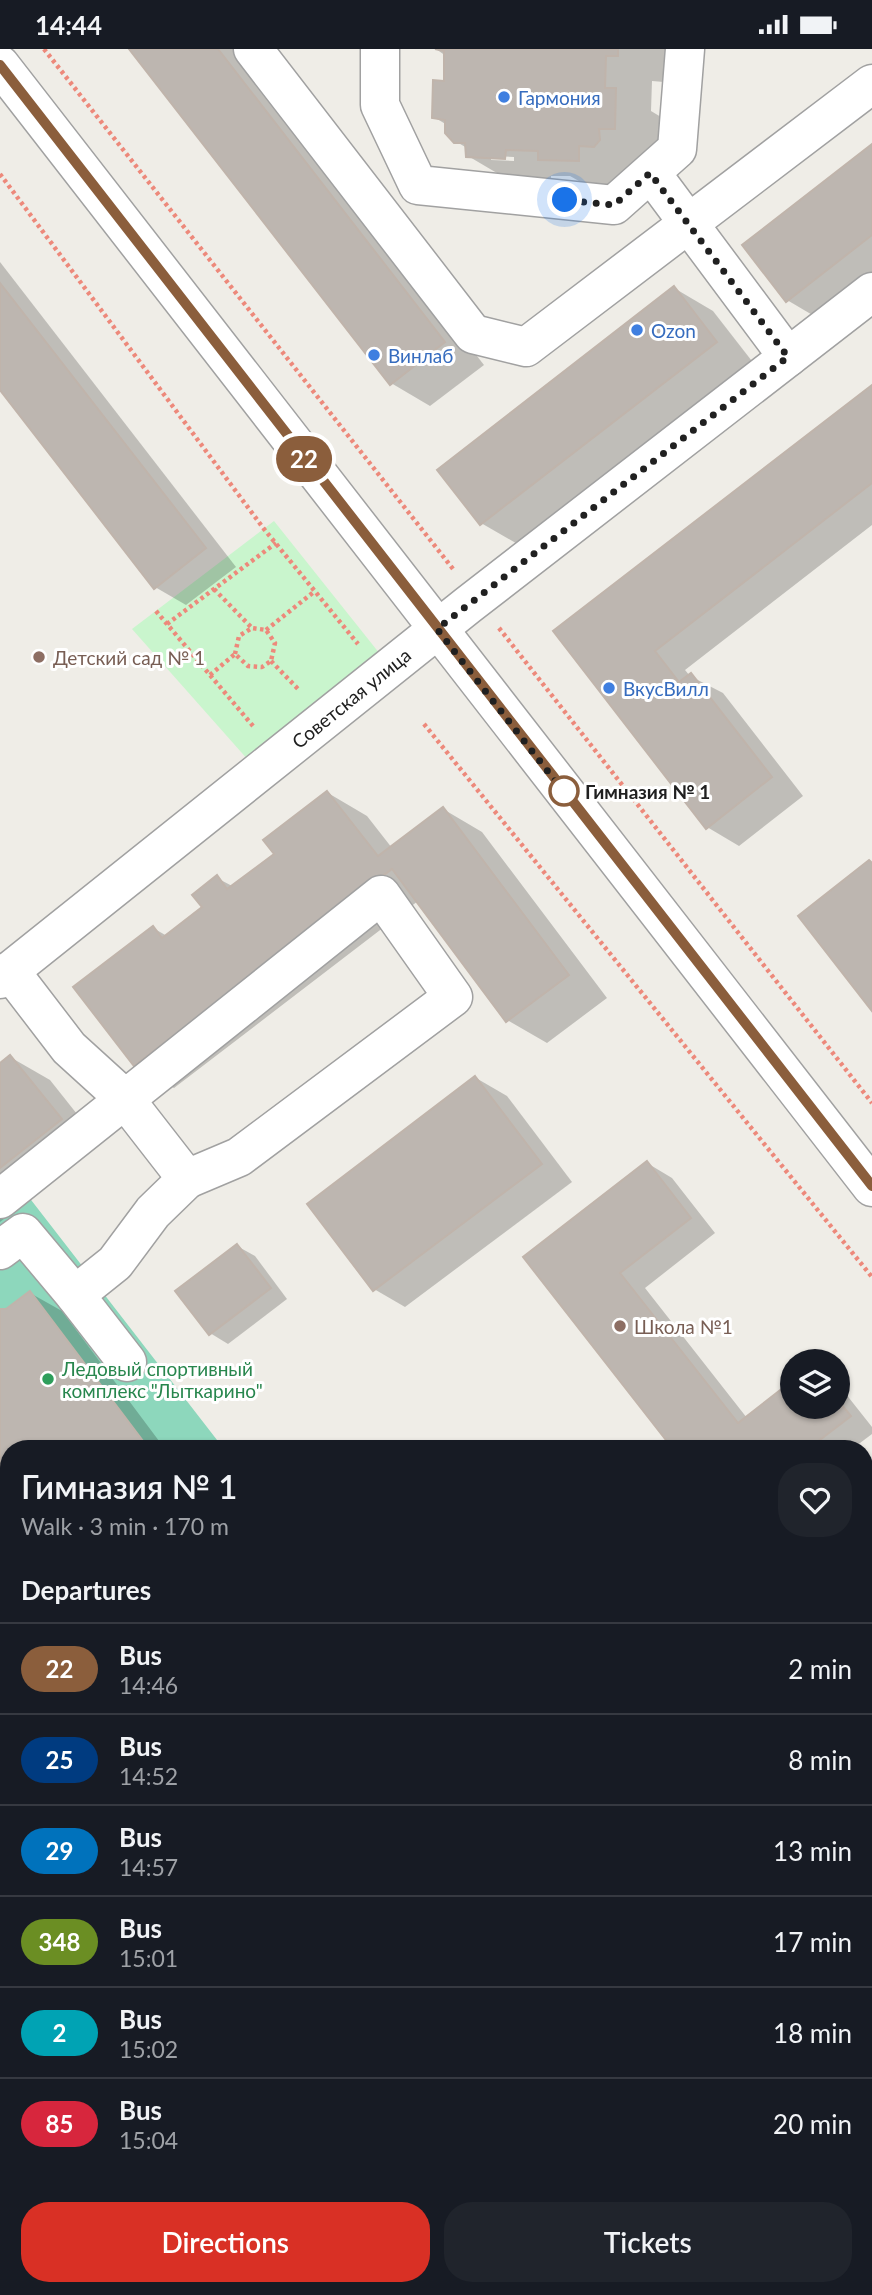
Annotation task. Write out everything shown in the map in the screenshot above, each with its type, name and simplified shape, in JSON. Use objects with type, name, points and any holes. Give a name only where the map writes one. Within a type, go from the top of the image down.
[{"type":"street","points":[[253,49],[473,334],[526,347],[872,84]]},
{"type":"street","points":[[380,49],[380,105],[418,185],[614,205],[677,149],[685,49]]},
{"type":"street","points":[[0,65],[872,1187]]},
{"type":"street","points":[[361,189],[403,152]]},
{"type":"street","points":[[650,173],[788,357]]},
{"type":"street","name":"Советская улица","points":[[5,975],[437,629],[872,292]]},
{"type":"street","points":[[0,1199],[381,895],[453,997],[239,1157],[187,1179],[153,1212],[115,1263],[75,1295]]},
{"type":"street","points":[[5,975],[69,1048],[124,1098],[187,1179]]},
{"type":"street","points":[[0,1250],[23,1233],[127,1361]]},
{"type":"path","points":[[44,49],[456,573]]},
{"type":"path","points":[[0,174],[276,543],[363,650]]},
{"type":"path","points":[[167,624],[276,543]]},
{"type":"path","points":[[215,589],[252,628],[266,630],[315,591]]},
{"type":"path","points":[[156,611],[260,735]]},
{"type":"path","points":[[493,621],[872,1103]]},
{"type":"path","points":[[210,675],[235,654],[239,636],[252,628]]},
{"type":"path","points":[[235,654],[248,666],[262,667],[271,661],[275,643],[266,630]]},
{"type":"path","points":[[271,661],[306,697]]},
{"type":"path","points":[[424,724],[872,1277]]},
{"type":"green space","points":[[274,521],[380,654],[249,761],[132,629]]},
{"type":"green space","points":[[28,1196],[217,1440],[0,1440],[0,1219]]},
{"type":"building","points":[[129,49],[218,49],[445,342],[390,385]]},
{"type":"building","points":[[435,49],[618,49],[618,56],[606,56],[605,88],[616,88],[615,129],[599,129],[600,140],[594,147],[579,146],[579,161],[538,160],[538,151],[506,150],[505,159],[466,157],[465,143],[454,143],[445,133],[445,120],[432,118],[433,80],[444,81],[444,51]]},
{"type":"building","points":[[872,144],[872,235],[786,302],[742,245]]},
{"type":"building","points":[[0,283],[206,548],[154,589],[0,390]]},
{"type":"building","points":[[674,286],[717,342],[480,525],[437,470]]},
{"type":"building","points":[[872,385],[872,483],[655,651],[679,682],[691,673],[772,777],[706,829],[553,631]]},
{"type":"building","points":[[327,791],[378,856],[443,807],[569,975],[506,1022],[392,869],[134,1066],[73,987],[153,926],[162,938],[202,907],[192,895],[217,875],[227,889],[274,854],[263,840]]},
{"type":"building","points":[[869,860],[872,863],[872,1011],[798,916]]},
{"type":"building","points":[[10,1055],[62,1119],[0,1168],[0,1063]]},
{"type":"building","points":[[475,1076],[542,1164],[373,1291],[307,1204]]},
{"type":"building","name":"Школа №1","points":[[647,1161],[691,1218],[620,1273],[738,1423],[780,1390],[780,1419],[847,1419],[820,1440],[666,1440],[523,1257]]},
{"type":"building","points":[[237,1244],[271,1288],[209,1335],[175,1291]]},
{"type":"building","name":"Ледовый спортивный комплекс \"Лыткарино\"","points":[[30,1291],[142,1440],[0,1440],[0,1309],[6,1309]]},
{"type":"bus line","name":"22","points":[[0,65],[404,588],[872,1186]]},
{"type":"place","name":"Гармония","points":[[504,97]]},
{"type":"place","name":"Ozon","points":[[637,330]]},
{"type":"place","name":"Винлаб","points":[[374,355]]},
{"type":"place","name":"Детский сад № 1","points":[[39,657]]},
{"type":"place","name":"ВкусВилл","points":[[609,688]]},
{"type":"place","name":"Гимназия № 1","points":[[564,791]]},
{"type":"place","name":"Школа №1","points":[[620,1326]]},
{"type":"place","name":"Ледовый спортивный комплекс \"Лыткарино\"","points":[[48,1379]]},
{"type":"route","points":[[564,791],[567,796],[437,629],[788,357],[650,173],[614,205],[565,200]]}]
